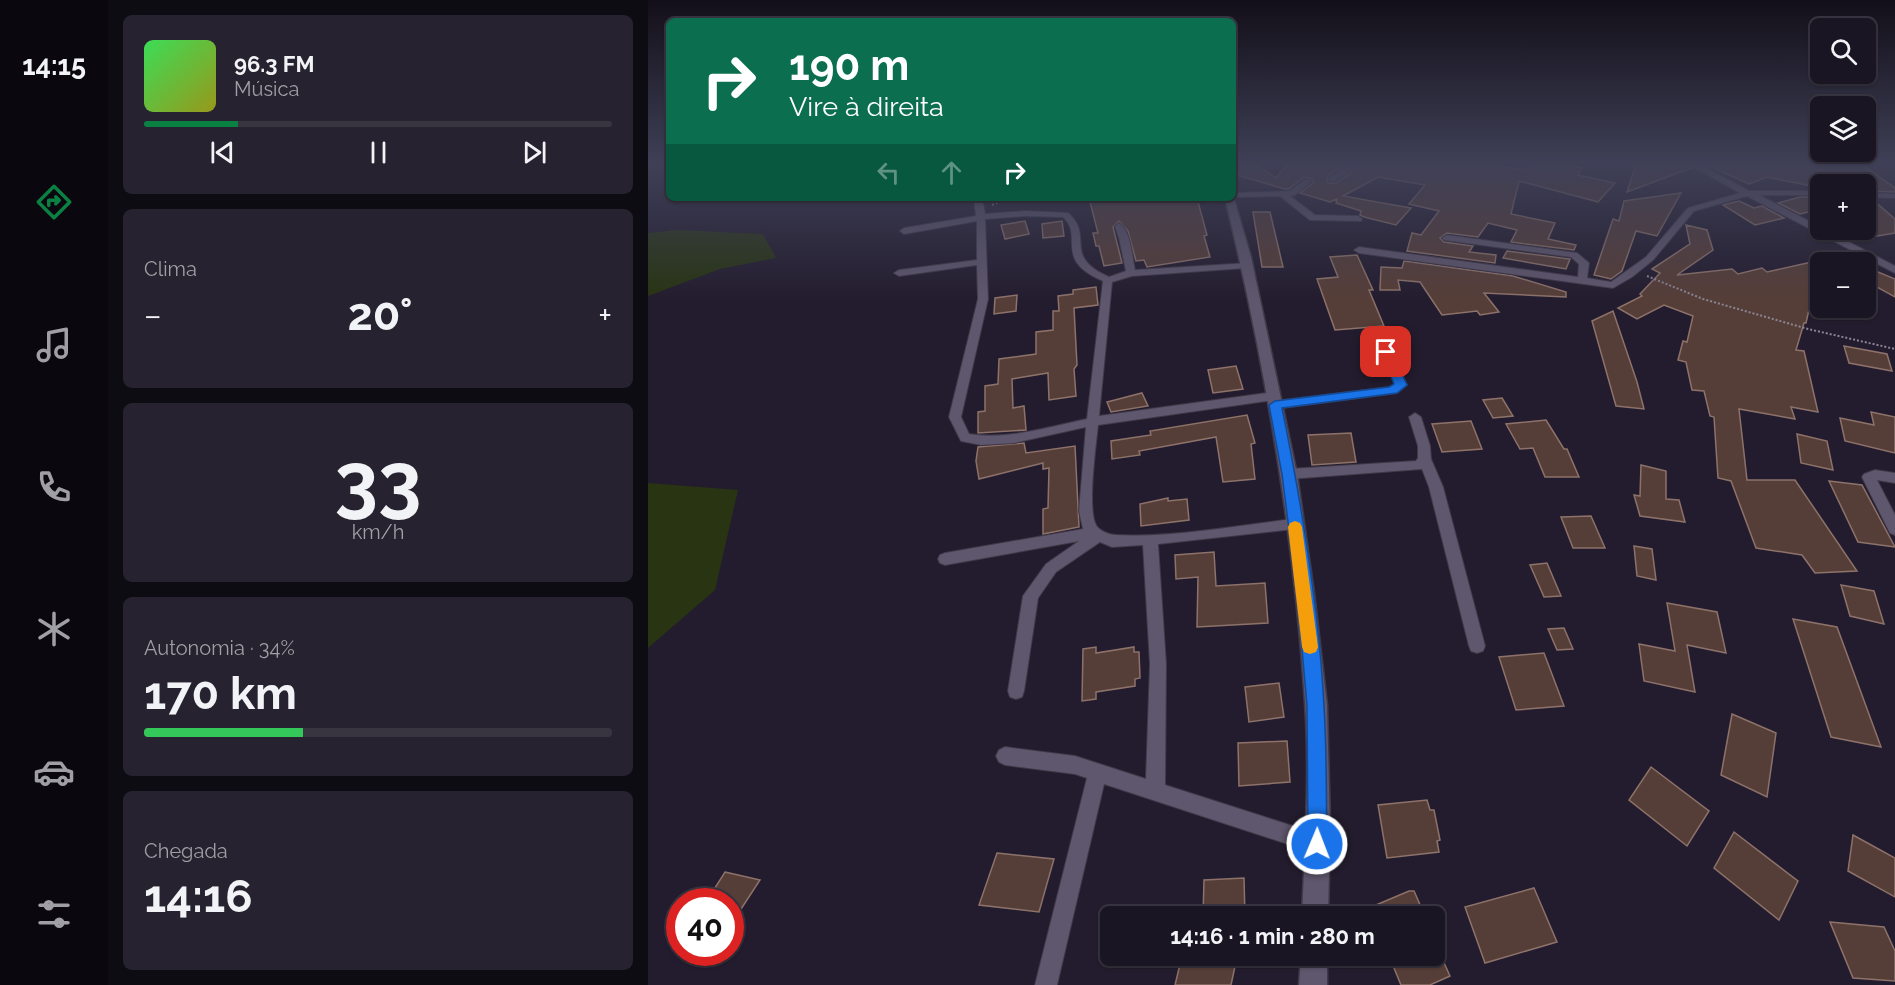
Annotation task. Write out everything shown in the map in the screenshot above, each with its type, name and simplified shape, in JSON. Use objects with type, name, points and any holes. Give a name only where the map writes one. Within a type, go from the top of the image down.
[{"type":"street","points":[[980,210],[982,298],[955,417],[965,438],[984,441],[1007,440],[1092,422],[1393,390],[1401,385],[1386,352]]},
{"type":"street","points":[[1233,210],[1289,474],[1305,593],[1316,705],[1315,906]]},
{"type":"street","points":[[1303,210],[1313,218],[1358,219]]},
{"type":"street","points":[[1359,250],[1613,285],[1637,272],[1667,240],[1689,210]]},
{"type":"street","points":[[1780,210],[1895,270]]},
{"type":"street","points":[[904,231],[1027,213],[1069,217],[1074,225],[1078,258],[1081,264],[1108,280],[1131,273],[1246,265]]},
{"type":"street","points":[[1119,226],[1124,238],[1131,273]]},
{"type":"street","points":[[1448,238],[1574,255],[1584,263],[1582,281]]},
{"type":"street","points":[[899,273],[982,262]]},
{"type":"street","points":[[1108,280],[1092,422],[1086,511],[1089,527],[1096,535],[1112,541],[1294,524]]},
{"type":"street","points":[[1415,417],[1424,446],[1425,459],[1436,487],[1477,646]]},
{"type":"street","points":[[1289,474],[1415,466],[1425,459]]},
{"type":"street","points":[[1895,478],[1875,475],[1869,477],[1895,529]]},
{"type":"street","points":[[945,559],[1096,535]]},
{"type":"street","points":[[1016,691],[1031,596],[1051,568],[1096,535]]},
{"type":"street","points":[[1150,539],[1157,594],[1160,694],[1155,789]]},
{"type":"street","points":[[1005,756],[1075,765],[1155,789],[1317,844]]},
{"type":"street","points":[[1046,985],[1098,772]]},
{"type":"street","points":[[1313,985],[1314,966]]},
{"type":"path","points":[[1637,272],[1703,299],[1808,329],[1895,349]]},
{"type":"green space","points":[[678,230],[763,234],[776,258],[720,269],[648,296],[648,233]]},
{"type":"green space","points":[[648,483],[738,490],[715,590],[648,648]]},
{"type":"building","points":[[1092,210],[1200,210],[1210,257],[1147,267],[1144,260],[1136,261],[1128,231],[1119,221],[1113,227],[1122,263],[1104,266],[1093,233],[1098,233]]},
{"type":"building","points":[[1358,210],[1409,210],[1396,225],[1364,217],[1360,215],[1361,211]]},
{"type":"building","points":[[1435,210],[1512,210],[1511,214],[1555,223],[1548,239],[1576,245],[1574,250],[1511,242],[1517,230],[1488,223],[1478,237],[1447,233],[1440,238],[1444,242],[1473,246],[1469,252],[1496,255],[1495,263],[1407,251],[1412,233],[1421,235],[1439,211]]},
{"type":"building","points":[[1622,210],[1672,210],[1657,236],[1636,231],[1622,271],[1611,279],[1594,275],[1613,219],[1619,221]]},
{"type":"building","points":[[1731,210],[1769,210],[1784,218],[1755,225]]},
{"type":"building","points":[[1792,210],[1810,210],[1800,214]]},
{"type":"building","points":[[1876,210],[1885,210],[1895,219],[1895,233],[1876,236]]},
{"type":"building","points":[[1253,212],[1270,212],[1283,267],[1262,267]]},
{"type":"building","points":[[1025,221],[1029,234],[1005,239],[1001,225]]},
{"type":"building","points":[[1062,221],[1064,236],[1043,238],[1042,224]]},
{"type":"building","points":[[1686,225],[1707,230],[1713,250],[1677,275],[1732,269],[1738,274],[1762,268],[1767,272],[1810,262],[1810,305],[1796,350],[1804,351],[1818,412],[1791,407],[1795,419],[1739,409],[1747,480],[1795,480],[1857,571],[1815,573],[1802,555],[1756,548],[1731,481],[1718,478],[1714,417],[1710,416],[1704,391],[1692,390],[1686,362],[1678,360],[1683,341],[1687,342],[1693,316],[1664,305],[1637,319],[1618,308],[1642,296],[1640,294],[1660,273],[1652,269],[1690,244]]},
{"type":"building","points":[[1507,251],[1570,259],[1566,269],[1503,258]]},
{"type":"building","points":[[1357,255],[1373,290],[1369,290],[1384,326],[1335,330],[1317,279],[1338,277],[1330,257]]},
{"type":"building","points":[[1404,261],[1513,276],[1566,292],[1566,297],[1484,293],[1499,312],[1480,315],[1477,311],[1442,315],[1420,282],[1398,280],[1400,290],[1380,290],[1381,267],[1402,268]]},
{"type":"building","points":[[1876,271],[1895,279],[1895,297],[1876,287]]},
{"type":"building","points":[[1096,287],[1098,305],[1074,308],[1076,396],[1049,400],[1048,373],[1012,379],[1013,408],[1024,406],[1026,430],[978,433],[978,412],[985,411],[985,386],[998,384],[999,359],[1036,354],[1036,332],[1053,330],[1053,311],[1059,311],[1058,296],[1073,294],[1073,290]]},
{"type":"building","points":[[1017,295],[1016,311],[994,314],[995,298]]},
{"type":"building","points":[[1613,311],[1644,409],[1616,406],[1592,321]]},
{"type":"building","points":[[1844,346],[1887,354],[1892,371],[1849,363]]},
{"type":"building","points":[[1236,366],[1243,389],[1213,393],[1208,370]]},
{"type":"building","points":[[1142,393],[1148,406],[1111,412],[1107,402]]},
{"type":"building","points":[[1502,398],[1513,416],[1493,418],[1483,400]]},
{"type":"building","points":[[1871,412],[1895,417],[1895,453],[1845,441],[1840,418],[1874,425]]},
{"type":"building","points":[[1247,415],[1255,443],[1251,444],[1255,479],[1223,482],[1216,437],[1139,451],[1140,455],[1112,459],[1111,441],[1151,435],[1150,431]]},
{"type":"building","points":[[1546,420],[1564,449],[1567,449],[1579,477],[1545,477],[1533,448],[1520,449],[1506,424]]},
{"type":"building","points":[[1471,421],[1482,449],[1442,452],[1432,424]]},
{"type":"building","points":[[1351,433],[1356,462],[1312,465],[1308,435]]},
{"type":"building","points":[[1797,434],[1827,441],[1833,470],[1801,463]]},
{"type":"building","points":[[1024,443],[1026,453],[1075,446],[1079,527],[1043,534],[1043,509],[1048,508],[1049,468],[1043,469],[1043,463],[979,479],[976,461],[978,447]]},
{"type":"building","points":[[1641,465],[1666,471],[1666,499],[1679,500],[1685,522],[1640,516],[1634,495],[1640,496]]},
{"type":"building","points":[[1829,481],[1862,485],[1895,547],[1858,542]]},
{"type":"building","points":[[1168,498],[1168,501],[1187,499],[1189,520],[1141,526],[1140,504]]},
{"type":"building","points":[[1591,516],[1605,548],[1573,548],[1561,517]]},
{"type":"building","points":[[1634,546],[1652,549],[1656,580],[1637,576]]},
{"type":"building","points":[[1214,552],[1216,586],[1265,583],[1268,623],[1197,627],[1198,577],[1176,579],[1175,555]]},
{"type":"building","points":[[1547,563],[1561,596],[1544,597],[1530,565]]},
{"type":"building","points":[[1841,585],[1874,591],[1884,624],[1850,616]]},
{"type":"building","points":[[1667,603],[1717,612],[1726,653],[1687,645],[1695,692],[1644,681],[1639,644],[1675,651]]},
{"type":"building","points":[[1793,619],[1837,627],[1881,747],[1831,737]]},
{"type":"building","points":[[1564,628],[1573,649],[1557,650],[1548,629]]},
{"type":"building","points":[[1096,647],[1096,653],[1134,647],[1134,652],[1139,652],[1140,678],[1135,679],[1135,686],[1096,692],[1096,699],[1082,701],[1083,649]]},
{"type":"building","points":[[1544,653],[1564,706],[1516,710],[1499,657]]},
{"type":"building","points":[[1279,683],[1284,717],[1249,722],[1245,687]]},
{"type":"building","points":[[1732,714],[1776,733],[1767,797],[1721,775]]},
{"type":"building","points":[[1287,741],[1290,782],[1239,786],[1238,743]]},
{"type":"building","points":[[1651,767],[1709,811],[1687,846],[1629,800]]},
{"type":"building","points":[[1427,800],[1430,810],[1434,810],[1440,840],[1437,841],[1439,852],[1387,858],[1378,805]]},
{"type":"building","points":[[1734,832],[1798,881],[1779,920],[1714,868]]},
{"type":"building","points":[[1853,835],[1895,858],[1895,897],[1848,871]]},
{"type":"building","points":[[997,853],[1054,859],[1039,912],[979,905]]},
{"type":"building","points":[[725,872],[760,880],[744,905],[744,888],[715,888]]},
{"type":"building","points":[[1244,878],[1245,906],[1203,906],[1204,880]]},
{"type":"building","points":[[1534,888],[1557,942],[1485,963],[1465,907]]},
{"type":"building","points":[[1414,891],[1421,906],[1374,906]]},
{"type":"building","points":[[1830,922],[1884,927],[1895,951],[1895,981],[1853,978]]},
{"type":"building","points":[[1445,965],[1450,976],[1430,985],[1401,985],[1393,966]]},
{"type":"building","points":[[1180,966],[1235,966],[1231,985],[1175,985]]},
{"type":"slow traffic","points":[[1295,527],[1310,647]]},
{"type":"route","points":[[1317,844],[1316,705],[1305,593],[1289,474],[1275,405],[1393,390],[1401,385],[1386,352]]}]
